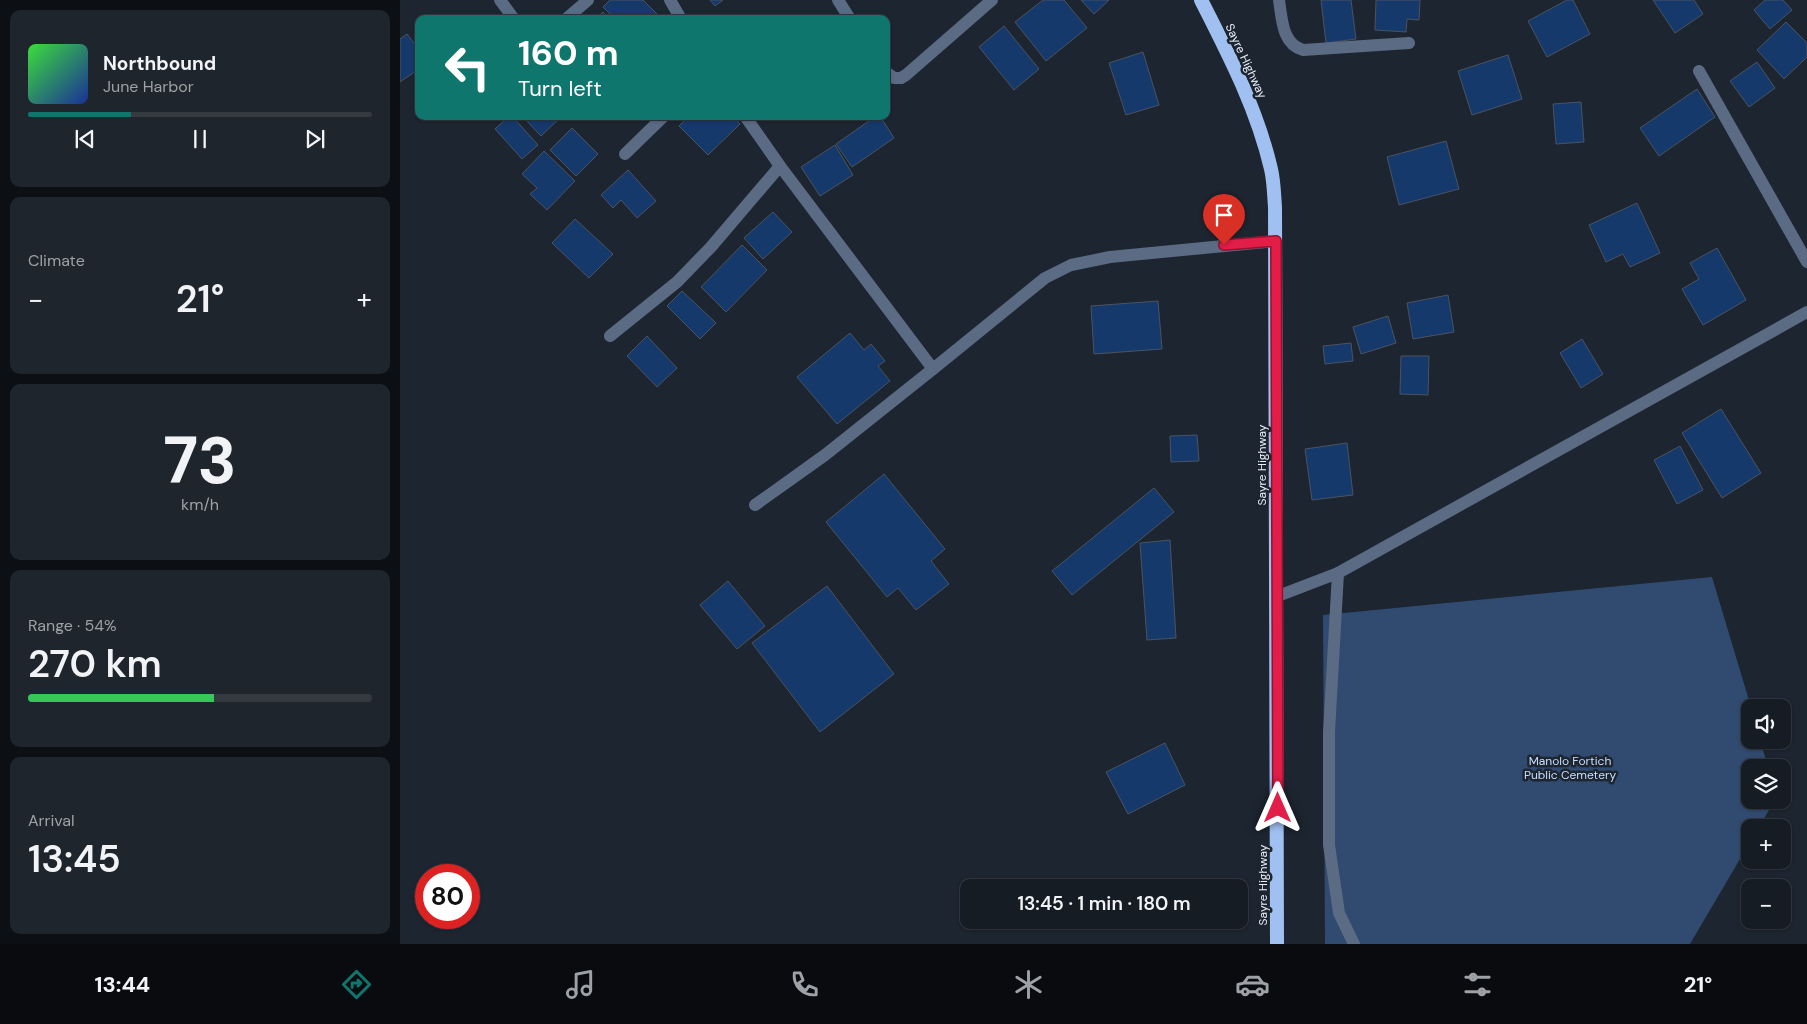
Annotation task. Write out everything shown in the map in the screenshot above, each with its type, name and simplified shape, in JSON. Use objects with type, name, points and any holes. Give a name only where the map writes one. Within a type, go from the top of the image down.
[{"type":"highway","name":"Sayre Highway","points":[[1201,0],[1237,72],[1255,117],[1271,170],[1276,207],[1278,944]]},
{"type":"street","points":[[500,0],[511,15]]},
{"type":"street","points":[[571,15],[588,0]]},
{"type":"street","points":[[670,0],[679,15]]},
{"type":"street","points":[[838,0],[847,15]]},
{"type":"street","points":[[890,75],[901,78],[906,75],[992,0]]},
{"type":"street","points":[[1279,0],[1286,36],[1290,43],[1303,50],[1409,43]]},
{"type":"street","points":[[1699,71],[1807,262]]},
{"type":"street","points":[[625,154],[660,120]]},
{"type":"street","points":[[747,120],[933,369]]},
{"type":"street","points":[[610,336],[677,282],[711,247],[780,166]]},
{"type":"street","points":[[755,505],[824,456],[1045,278],[1071,265],[1110,257],[1276,241]]},
{"type":"street","points":[[1278,596],[1338,573],[1807,312]]},
{"type":"street","points":[[1338,573],[1329,732],[1329,845],[1339,913],[1354,944]]},
{"type":"green space","name":"Manolo Fortich Public Cemetery","points":[[1712,577],[1749,699],[1741,699],[1741,749],[1763,749],[1766,759],[1741,759],[1741,809],[1770,809],[1764,819],[1741,819],[1741,857],[1690,944],[1325,944],[1323,615]]},
{"type":"building","points":[[610,0],[643,0],[658,15],[611,15],[603,7]]},
{"type":"building","points":[[710,0],[723,0],[715,6]]},
{"type":"building","points":[[1043,0],[1064,0],[1087,28],[1046,61],[1015,22]]},
{"type":"building","points":[[1081,0],[1109,0],[1094,14]]},
{"type":"building","points":[[1321,0],[1351,0],[1356,39],[1326,43]]},
{"type":"building","points":[[1376,0],[1420,0],[1419,20],[1407,19],[1406,32],[1375,30]]},
{"type":"building","points":[[1567,0],[1573,0],[1590,34],[1547,57],[1528,21]]},
{"type":"building","points":[[1653,0],[1694,0],[1703,14],[1675,33]]},
{"type":"building","points":[[1765,0],[1783,0],[1792,10],[1770,29],[1754,10]]},
{"type":"building","points":[[1786,22],[1807,43],[1807,57],[1784,79],[1757,50]]},
{"type":"building","points":[[1004,26],[1039,69],[1014,90],[979,47]]},
{"type":"building","points":[[407,34],[415,45],[415,72],[400,82],[400,39]]},
{"type":"building","points":[[1143,52],[1159,105],[1126,115],[1109,63]]},
{"type":"building","points":[[1508,55],[1522,99],[1472,115],[1458,71]]},
{"type":"building","points":[[1757,62],[1775,88],[1749,107],[1730,81]]},
{"type":"building","points":[[1697,89],[1715,117],[1659,156],[1640,128]]},
{"type":"building","points":[[1581,102],[1584,142],[1556,144],[1553,104]]},
{"type":"building","points":[[505,120],[516,120],[538,145],[522,159],[495,129]]},
{"type":"building","points":[[526,120],[558,120],[541,136]]},
{"type":"building","points":[[685,120],[736,120],[740,124],[708,155],[679,126]]},
{"type":"building","points":[[870,120],[883,120],[894,138],[852,167],[836,144]]},
{"type":"building","points":[[572,128],[598,154],[576,176],[550,150]]},
{"type":"building","points":[[1446,141],[1459,189],[1399,205],[1387,157]]},
{"type":"building","points":[[835,145],[853,175],[820,196],[801,167]]},
{"type":"building","points":[[544,151],[575,181],[547,210],[530,194],[537,188],[522,174]]},
{"type":"building","points":[[628,170],[656,201],[637,218],[621,200],[613,208],[601,195]]},
{"type":"building","points":[[1637,203],[1660,253],[1630,267],[1623,254],[1606,262],[1589,225]]},
{"type":"building","points":[[773,212],[792,232],[763,259],[744,238]]},
{"type":"building","points":[[575,219],[613,254],[589,278],[552,243]]},
{"type":"building","points":[[742,245],[767,270],[726,312],[701,287]]},
{"type":"building","points":[[1717,248],[1746,300],[1703,325],[1682,289],[1699,279],[1690,263]]},
{"type":"building","points":[[682,291],[716,323],[700,339],[667,306]]},
{"type":"building","points":[[1448,295],[1454,332],[1413,339],[1407,303]]},
{"type":"building","points":[[1158,301],[1162,349],[1094,354],[1091,306]]},
{"type":"building","points":[[1388,316],[1396,343],[1361,354],[1353,327]]},
{"type":"building","points":[[850,333],[864,350],[871,344],[885,361],[878,366],[890,381],[837,424],[797,377]]},
{"type":"building","points":[[647,336],[677,368],[657,387],[627,356]]},
{"type":"building","points":[[1582,339],[1603,374],[1581,388],[1560,353]]},
{"type":"building","points":[[1351,343],[1353,361],[1325,364],[1323,346]]},
{"type":"building","points":[[1401,356],[1429,356],[1428,395],[1400,394]]},
{"type":"building","points":[[1721,409],[1761,473],[1722,498],[1682,433]]},
{"type":"building","points":[[1197,435],[1199,461],[1171,462],[1170,436]]},
{"type":"building","points":[[1347,443],[1353,495],[1312,500],[1305,449]]},
{"type":"building","points":[[1680,446],[1703,490],[1677,504],[1654,460]]},
{"type":"building","points":[[884,474],[945,549],[931,561],[949,584],[916,610],[898,588],[887,597],[826,522]]},
{"type":"building","points":[[1154,488],[1174,512],[1072,595],[1052,571]]},
{"type":"building","points":[[1170,540],[1176,638],[1147,640],[1140,543]]},
{"type":"building","points":[[728,581],[765,626],[737,649],[700,605]]},
{"type":"building","points":[[827,586],[894,674],[820,732],[752,643]]},
{"type":"building","points":[[1165,743],[1185,785],[1128,814],[1106,772]]},
{"type":"route","points":[[1224,245],[1276,241],[1278,808]]}]
